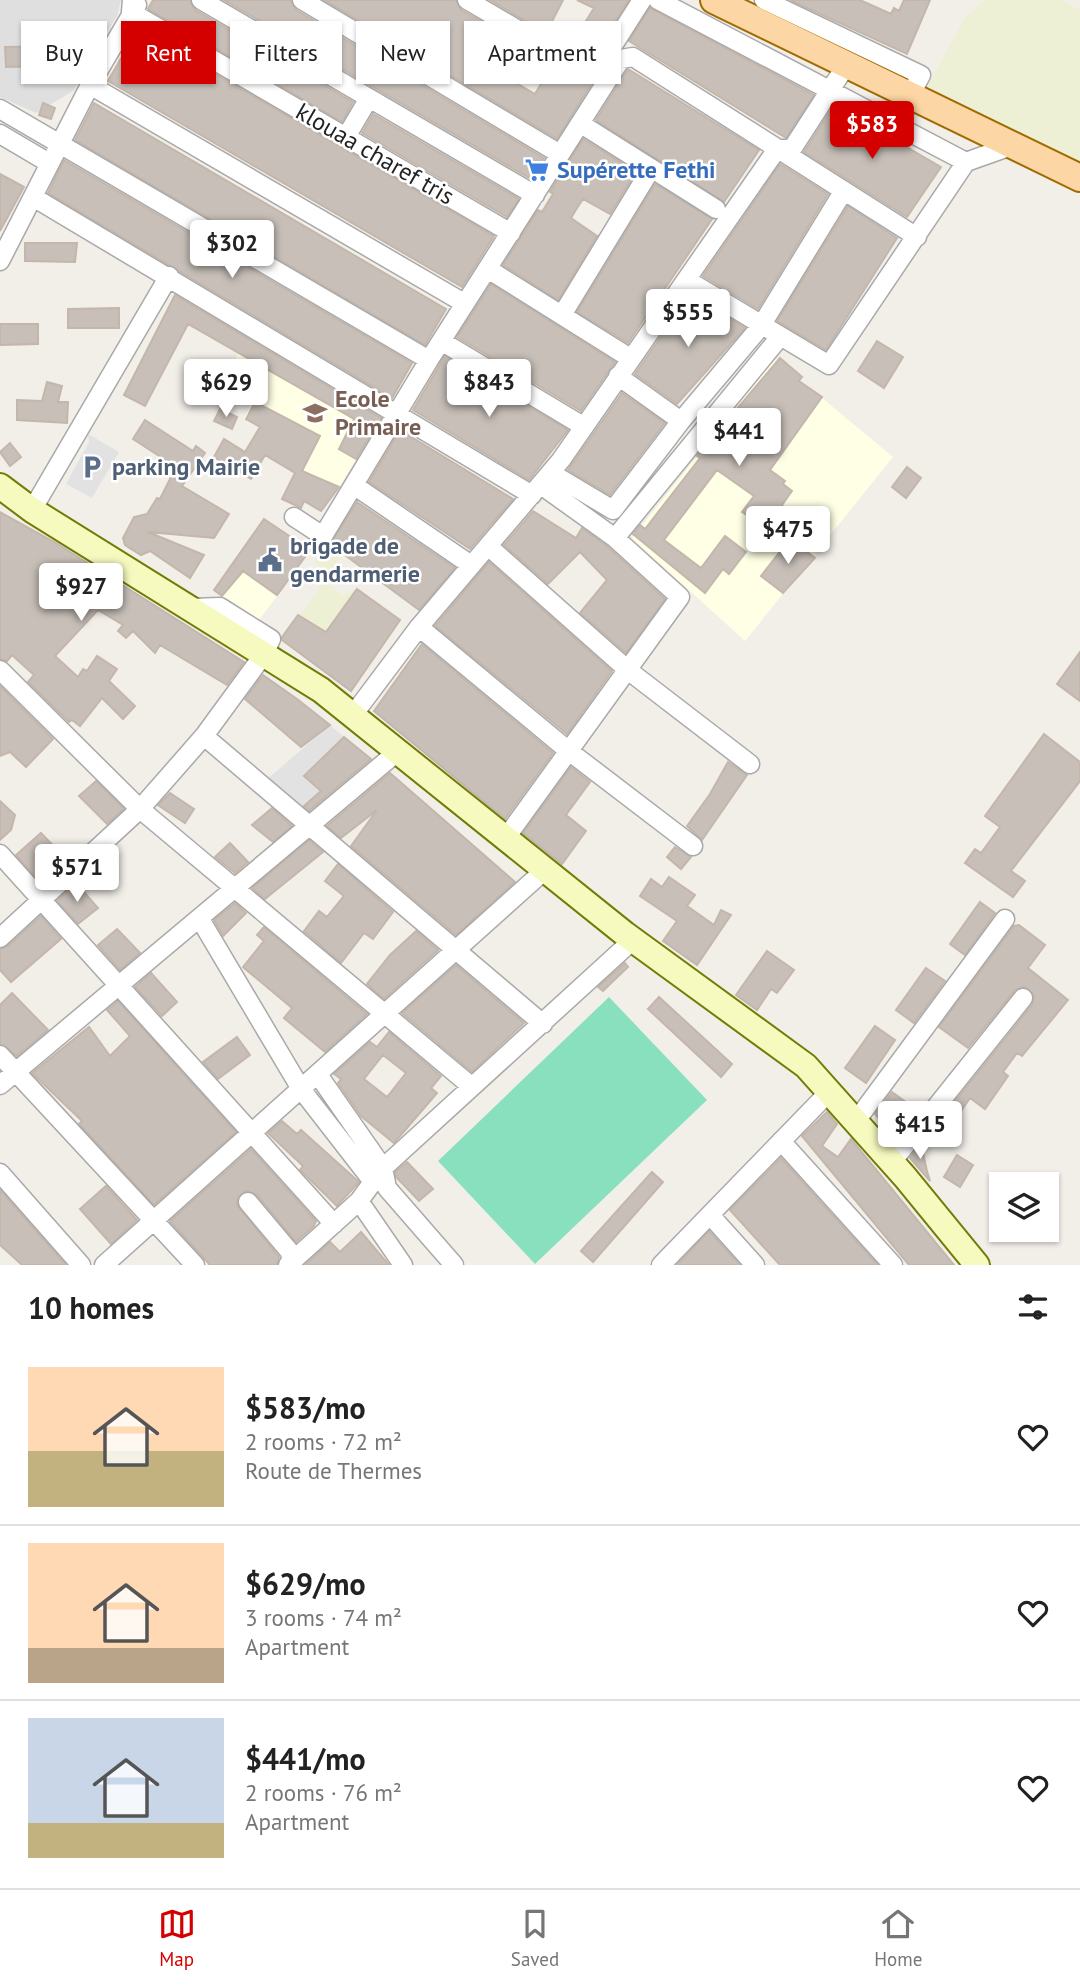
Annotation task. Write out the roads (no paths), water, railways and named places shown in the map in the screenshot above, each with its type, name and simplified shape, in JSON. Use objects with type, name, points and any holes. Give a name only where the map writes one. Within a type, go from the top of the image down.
[{"type":"main road","points":[[715,0],[1080,178]]},
{"type":"main road","points":[[0,485],[32,510],[321,690],[633,940],[806,1066],[892,1162],[977,1265]]},
{"type":"main road","points":[[960,1247],[987,1265]]},
{"type":"street","points":[[201,0],[535,195]]},
{"type":"street","points":[[302,0],[560,154]]},
{"type":"street","points":[[467,0],[503,21]]},
{"type":"street","points":[[621,32],[642,0]]},
{"type":"street","points":[[658,0],[966,162]]},
{"type":"street","points":[[764,0],[921,75],[910,96]]},
{"type":"street","points":[[2,255],[134,4]]},
{"type":"street","name":"klouaa charef tris","points":[[134,4],[346,137],[511,233]]},
{"type":"street","points":[[294,517],[323,536],[464,303],[621,59],[633,57],[917,237]]},
{"type":"street","points":[[777,149],[792,149],[847,64]]},
{"type":"street","points":[[90,85],[464,303]]},
{"type":"street","points":[[346,137],[369,98]]},
{"type":"street","points":[[0,109],[429,360]]},
{"type":"street","points":[[580,124],[716,209]]},
{"type":"street","points":[[0,134],[49,163]]},
{"type":"street","points":[[687,280],[779,338],[830,365],[966,162],[1011,146]]},
{"type":"street","points":[[353,715],[419,627],[541,484],[777,149]]},
{"type":"street","points":[[562,315],[651,169]]},
{"type":"street","points":[[615,538],[612,510],[681,421],[761,326],[843,192]]},
{"type":"street","points":[[33,197],[398,415],[541,484],[612,510]]},
{"type":"street","points":[[488,268],[630,358]]},
{"type":"street","points":[[32,510],[169,276]]},
{"type":"street","points":[[615,538],[779,338]]},
{"type":"street","points":[[441,341],[583,426]]},
{"type":"street","points":[[618,376],[681,421]]},
{"type":"street","points":[[505,839],[680,597],[615,538],[541,484]]},
{"type":"street","points":[[355,486],[471,565]]},
{"type":"street","points":[[488,546],[629,671],[750,764]]},
{"type":"street","points":[[419,627],[570,752],[693,846]]},
{"type":"street","points":[[0,938],[140,809],[204,736],[264,654]]},
{"type":"street","points":[[0,670],[140,809],[233,890],[388,1014],[471,1086]]},
{"type":"street","points":[[204,736],[543,1024]]},
{"type":"street","points":[[0,1085],[122,986],[307,826],[397,753]]},
{"type":"street","points":[[0,854],[254,1132],[334,1224]]},
{"type":"street","points":[[104,1265],[320,1076],[455,949],[545,870]]},
{"type":"street","points":[[200,919],[302,1089],[379,1175]]},
{"type":"street","points":[[856,1121],[1005,919]]},
{"type":"street","points":[[290,1264],[359,1201],[379,1175],[471,1086],[543,1024],[633,940]]},
{"type":"street","points":[[892,1162],[1023,998]]},
{"type":"street","points":[[0,1055],[195,1265]]},
{"type":"street","points":[[320,1076],[387,1188],[453,1265]]},
{"type":"street","points":[[661,1265],[830,1091]]},
{"type":"street","points":[[781,1142],[893,1265]]},
{"type":"street","points":[[0,1173],[81,1265]]},
{"type":"street","points":[[359,1201],[403,1265]]},
{"type":"street","points":[[248,1202],[290,1252],[290,1264]]},
{"type":"street","points":[[710,1215],[755,1265]]},
{"type":"place","name":"Supérette Fethi","points":[[537,170]]},
{"type":"place","name":"Ecole Primaire","points":[[315,413]]},
{"type":"place","name":"parking Mairie","points":[[92,467]]},
{"type":"place","name":"brigade de gendarmerie","points":[[270,560]]}]
